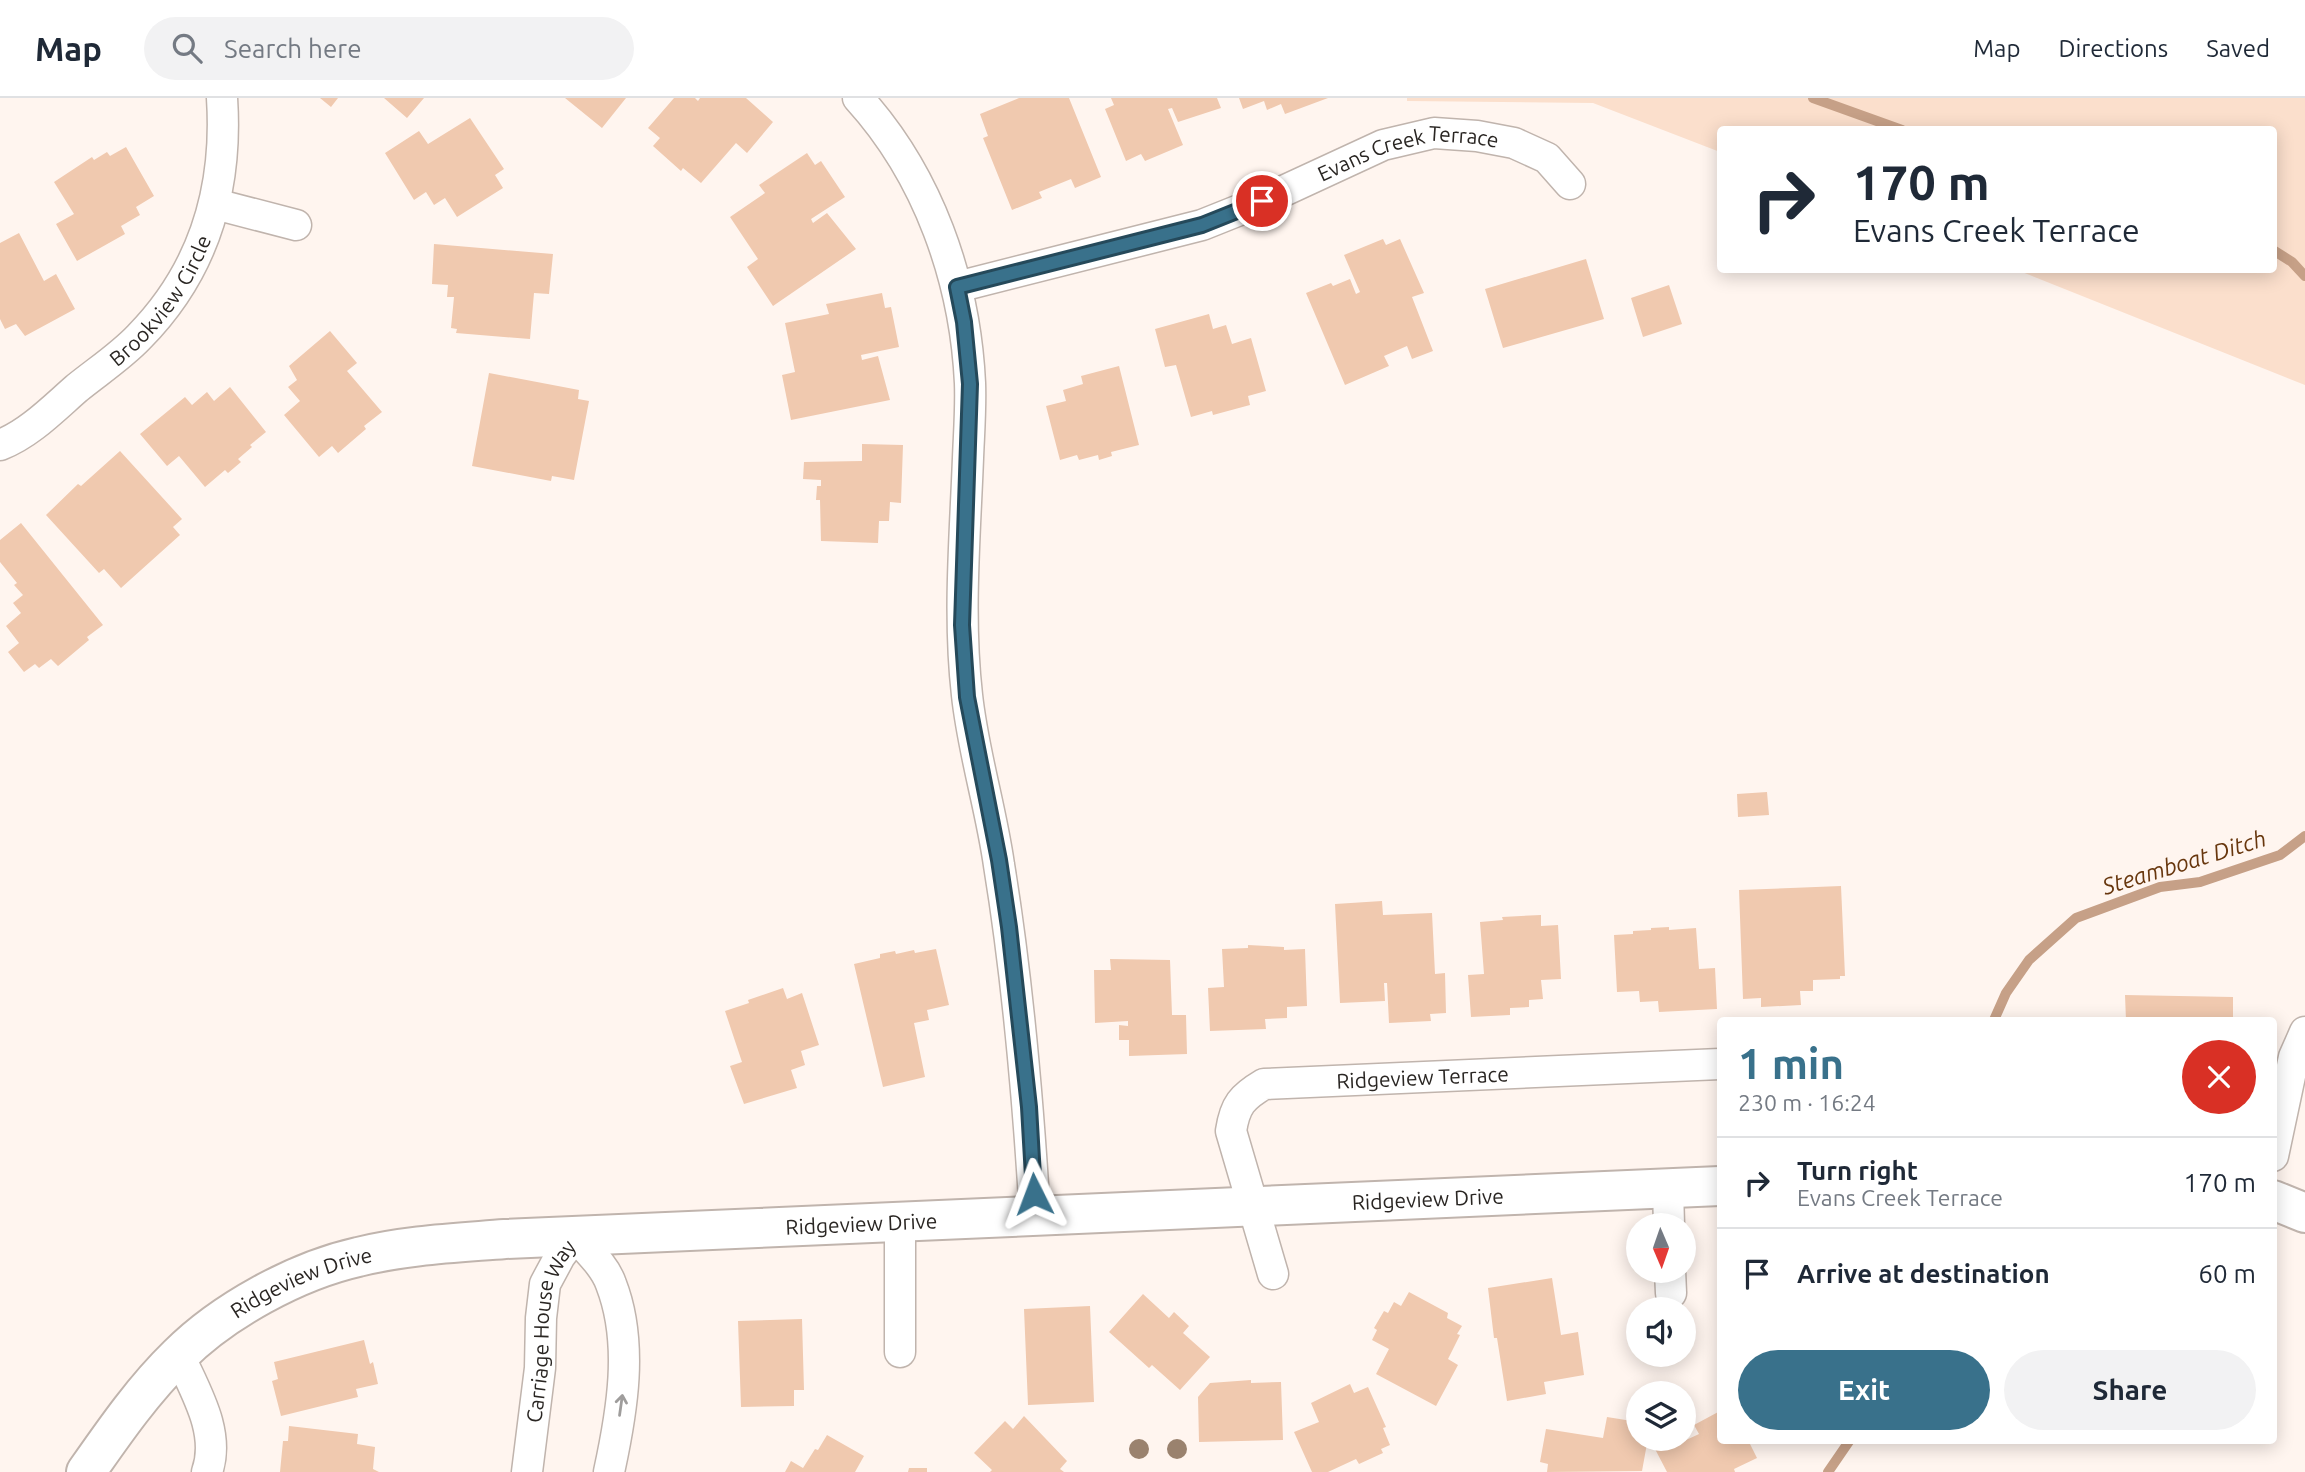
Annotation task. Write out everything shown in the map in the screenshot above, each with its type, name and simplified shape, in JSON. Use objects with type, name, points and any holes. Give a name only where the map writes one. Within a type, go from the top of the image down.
[{"type":"street","name":"Brookview Circle","points":[[0,445],[33,425],[139,338],[174,296],[199,251],[215,204],[223,155],[222,98]]},
{"type":"street","points":[[858,98],[871,112],[908,166],[936,224],[957,287],[964,322],[970,384],[962,625],[967,697],[999,860],[1009,927],[1029,1107],[1035,1216]]},
{"type":"street","name":"Evans Creek Terrace","points":[[957,287],[1202,225],[1262,201],[1383,145],[1434,133],[1477,136],[1514,143],[1547,158],[1570,184]]},
{"type":"street","points":[[215,204],[296,225]]},
{"type":"street","points":[[2277,1137],[2294,1057],[2305,1032]]},
{"type":"street","name":"Ridgeview Terrace","points":[[1273,1274],[1231,1131],[1234,1111],[1248,1093],[1265,1084],[1717,1064]]},
{"type":"street","name":"Ridgeview Drive","points":[[86,1472],[142,1396],[179,1354],[218,1323],[282,1285],[315,1270],[356,1257],[394,1250],[575,1236],[1254,1206],[1668,1207],[1717,1187]]},
{"type":"street","points":[[2277,1202],[2305,1213]]},
{"type":"street","points":[[900,1222],[900,1352]]},
{"type":"street","name":"Carriage House Way","points":[[527,1472],[540,1368],[545,1284],[560,1256],[575,1236],[611,1281],[619,1310],[624,1351],[623,1389],[609,1472]]},
{"type":"street","points":[[179,1354],[211,1434],[211,1462],[207,1472]]},
{"type":"shaded area","points":[[1407,98],[2305,98],[2305,385],[2025,273],[2277,273],[2277,126],[1717,126],[1717,151],[1593,103],[1407,101]]},
{"type":"building","points":[[320,98],[338,98],[331,107]]},
{"type":"building","points":[[384,98],[424,98],[407,118]]},
{"type":"building","points":[[565,98],[626,98],[602,128]]},
{"type":"building","points":[[674,98],[695,98],[698,101],[700,98],[746,98],[773,122],[747,153],[736,143],[701,183],[683,168],[681,171],[653,146],[660,138],[648,128]]},
{"type":"building","points":[[1019,98],[1069,98],[1101,177],[1075,188],[1071,179],[1039,192],[1042,198],[1012,210],[983,138],[988,136],[980,114]]},
{"type":"building","points":[[1111,98],[1217,98],[1221,108],[1178,122],[1172,108],[1168,109],[1183,145],[1145,161],[1141,154],[1126,161],[1105,109],[1114,105]]},
{"type":"building","points":[[1239,98],[1328,98],[1285,114],[1281,104],[1267,110],[1264,101],[1243,109]]},
{"type":"building","points":[[470,118],[504,169],[495,175],[503,188],[457,217],[445,198],[434,205],[426,192],[414,200],[385,153],[419,131],[428,144]]},
{"type":"building","points":[[126,147],[154,196],[136,207],[140,215],[121,226],[125,234],[77,261],[56,224],[74,214],[54,182],[92,157],[94,160],[107,152],[110,156]]},
{"type":"building","points":[[807,153],[815,165],[821,161],[845,197],[811,219],[813,223],[827,213],[856,249],[773,306],[747,267],[758,259],[730,217],[765,193],[759,185]]},
{"type":"building","points":[[19,233],[44,281],[56,274],[75,309],[25,336],[16,324],[5,329],[0,319],[0,243]]},
{"type":"building","points":[[1383,239],[1386,245],[1400,239],[1424,293],[1412,297],[1433,351],[1412,359],[1407,346],[1384,356],[1389,366],[1345,385],[1306,293],[1350,279],[1356,294],[1360,292],[1344,255]]},
{"type":"building","points":[[434,244],[553,254],[549,294],[534,293],[530,339],[456,333],[457,329],[451,328],[454,297],[447,297],[448,285],[432,284]]},
{"type":"building","points":[[1586,259],[1604,319],[1503,348],[1485,289]]},
{"type":"building","points":[[1669,285],[1682,324],[1643,337],[1631,298]]},
{"type":"building","points":[[882,293],[885,308],[891,307],[899,347],[861,355],[862,360],[878,356],[890,400],[791,420],[782,375],[795,372],[785,323],[829,314],[826,304]]},
{"type":"building","points":[[1209,314],[1213,329],[1226,325],[1232,344],[1251,338],[1266,391],[1248,396],[1250,405],[1213,415],[1212,411],[1191,417],[1176,365],[1165,367],[1155,329]]},
{"type":"building","points":[[330,331],[357,363],[347,371],[382,412],[338,453],[332,446],[319,457],[284,415],[300,401],[288,387],[297,380],[289,366]]},
{"type":"building","points":[[1119,366],[1139,445],[1111,452],[1112,456],[1099,460],[1098,455],[1079,460],[1077,455],[1060,460],[1046,406],[1066,401],[1063,390],[1083,384],[1081,376]]},
{"type":"building","points":[[489,373],[579,390],[578,399],[589,401],[574,480],[552,476],[551,481],[472,466]]},
{"type":"building","points":[[230,387],[266,432],[238,459],[241,462],[228,473],[225,470],[205,487],[179,456],[167,466],[140,434],[185,397],[192,405],[207,392],[214,401]]},
{"type":"building","points":[[862,444],[903,445],[901,503],[890,502],[889,521],[879,521],[878,543],[821,541],[820,500],[816,500],[817,486],[821,486],[821,480],[803,479],[804,462],[862,461]]},
{"type":"building","points":[[120,451],[182,519],[173,527],[180,535],[121,588],[104,569],[99,573],[46,515],[78,484],[81,486]]},
{"type":"building","points":[[21,523],[103,625],[58,666],[51,659],[39,668],[35,664],[24,672],[8,652],[19,643],[6,626],[21,613],[13,603],[23,595],[0,562],[0,540]]},
{"type":"building","points":[[1767,792],[1769,815],[1738,817],[1737,794]]},
{"type":"building","points":[[1841,886],[1845,976],[1840,976],[1840,979],[1813,980],[1813,991],[1800,991],[1801,1005],[1761,1007],[1761,998],[1743,999],[1739,890]]},
{"type":"building","points":[[1382,901],[1383,915],[1432,913],[1435,974],[1445,973],[1446,1013],[1430,1014],[1431,1021],[1389,1023],[1387,983],[1384,983],[1385,1001],[1340,1003],[1335,904]]},
{"type":"building","points":[[1541,915],[1541,926],[1558,925],[1561,979],[1541,980],[1543,999],[1529,1000],[1529,1007],[1510,1008],[1510,1015],[1471,1017],[1468,975],[1484,974],[1480,922],[1503,920],[1502,917]]},
{"type":"building","points":[[1669,927],[1669,930],[1696,928],[1699,969],[1715,968],[1717,1009],[1659,1012],[1658,1001],[1640,1002],[1639,991],[1617,992],[1614,935]]},
{"type":"building","points":[[1248,945],[1284,947],[1284,950],[1305,949],[1307,1006],[1287,1007],[1287,1018],[1265,1019],[1266,1029],[1210,1031],[1208,988],[1224,987],[1222,949],[1248,948]]},
{"type":"building","points":[[936,949],[949,1005],[927,1010],[929,1020],[914,1023],[925,1077],[883,1087],[854,964],[880,958],[880,954],[895,951],[896,954]]},
{"type":"building","points":[[1110,959],[1170,960],[1172,1015],[1186,1015],[1187,1054],[1129,1056],[1129,1040],[1119,1040],[1119,1025],[1128,1026],[1128,1021],[1095,1023],[1094,970],[1111,970]]},
{"type":"building","points":[[783,988],[787,999],[802,993],[819,1045],[801,1051],[805,1065],[791,1070],[797,1088],[744,1104],[730,1066],[742,1062],[725,1011]]},
{"type":"building","points":[[2125,995],[2233,997],[2233,1017],[2126,1017]]},
{"type":"building","points":[[1552,1278],[1561,1335],[1578,1332],[1584,1375],[1544,1382],[1546,1394],[1507,1401],[1497,1338],[1494,1338],[1488,1288]]},
{"type":"building","points":[[1409,1292],[1448,1313],[1447,1318],[1462,1326],[1448,1359],[1458,1365],[1436,1406],[1376,1374],[1389,1349],[1372,1340],[1377,1330],[1374,1328],[1384,1311],[1388,1313],[1394,1302],[1401,1306]]},
{"type":"building","points":[[1143,1294],[1169,1318],[1174,1312],[1189,1326],[1183,1333],[1210,1357],[1180,1390],[1152,1365],[1149,1368],[1109,1332]]},
{"type":"building","points":[[1090,1306],[1094,1402],[1028,1405],[1024,1309]]},
{"type":"building","points":[[802,1319],[804,1390],[794,1390],[794,1406],[741,1407],[738,1321]]},
{"type":"building","points":[[364,1340],[378,1384],[356,1389],[358,1397],[281,1416],[272,1381],[278,1379],[274,1362]]},
{"type":"building","points":[[1251,1380],[1251,1383],[1281,1382],[1283,1440],[1199,1442],[1198,1397],[1210,1383]]},
{"type":"building","points":[[1350,1384],[1354,1393],[1368,1387],[1386,1427],[1383,1428],[1390,1445],[1381,1449],[1383,1453],[1359,1464],[1356,1459],[1328,1472],[1312,1472],[1294,1432],[1319,1422],[1311,1403]]},
{"type":"building","points":[[1717,1413],[1717,1444],[1750,1444],[1757,1458],[1734,1469],[1735,1472],[1667,1472],[1656,1451],[1696,1451],[1696,1435],[1699,1434],[1696,1424]]},
{"type":"building","points":[[1024,1416],[1067,1461],[1060,1469],[1064,1472],[990,1472],[992,1470],[974,1453],[1005,1421],[1013,1429]]},
{"type":"building","points":[[1607,1417],[1626,1420],[1626,1451],[1646,1451],[1642,1471],[1547,1472],[1548,1464],[1540,1462],[1546,1429],[1603,1438]]},
{"type":"building","points":[[289,1426],[358,1434],[357,1444],[375,1447],[373,1469],[379,1472],[280,1472],[283,1441],[288,1441]]},
{"type":"building","points":[[827,1435],[864,1456],[855,1472],[785,1472],[791,1461],[803,1468]]},
{"type":"building","points":[[909,1468],[927,1468],[927,1472],[908,1472]]},
{"type":"waterway","name":"Steamboat Ditch","points":[[1813,98],[1891,126]]},
{"type":"waterway","name":"Steamboat Ditch","points":[[2277,253],[2292,262],[2305,276]]},
{"type":"waterway","name":"Steamboat Ditch","points":[[1995,1017],[2006,993],[2029,960],[2076,918],[2160,887],[2200,882],[2280,855],[2305,836]]},
{"type":"waterway","points":[[1828,1472],[1847,1444]]},
{"type":"route","points":[[1034,1194],[1029,1107],[1009,927],[999,860],[967,697],[962,625],[970,384],[964,322],[957,287],[1202,225],[1262,201]]}]
